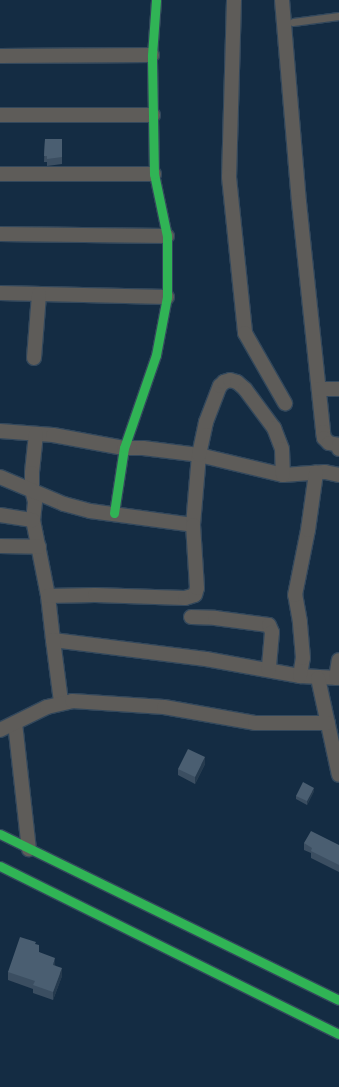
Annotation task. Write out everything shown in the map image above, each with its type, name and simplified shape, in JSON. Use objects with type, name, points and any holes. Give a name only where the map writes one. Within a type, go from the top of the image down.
[{"type":"main road","points":[[114,514],[124,448],[156,355],[167,297],[167,236],[154,174],[152,55],[156,0]]},
{"type":"main road","points":[[0,834],[339,1000]]},
{"type":"main road","points":[[0,866],[339,1034]]},
{"type":"street","points":[[234,0],[229,177],[245,333],[285,402]]},
{"type":"street","points":[[282,0],[299,202],[324,438],[328,443],[339,445],[339,449]]},
{"type":"street","points":[[0,56],[152,55]]},
{"type":"street","points":[[0,115],[153,115]]},
{"type":"street","points":[[0,174],[154,174]]},
{"type":"street","points":[[0,234],[167,236]]},
{"type":"street","points":[[0,294],[167,297]]},
{"type":"street","points":[[34,358],[39,294]]},
{"type":"street","points":[[48,596],[95,595],[185,598],[195,595],[197,588],[193,525],[199,455],[206,422],[224,382],[230,380],[237,382],[245,389],[274,428],[282,449],[283,475]]},
{"type":"street","points":[[319,390],[339,389]]},
{"type":"street","points":[[0,431],[53,436],[124,448],[143,448],[199,455],[283,475],[316,473],[339,475]]},
{"type":"street","points":[[36,434],[32,473],[32,490],[35,502],[33,520],[48,596],[61,702]]},
{"type":"street","points":[[300,676],[302,658],[300,622],[295,595],[308,530],[316,473]]},
{"type":"street","points":[[0,477],[64,504],[90,511],[193,525]]},
{"type":"street","points":[[0,515],[33,520]]},
{"type":"street","points":[[0,546],[39,547]]},
{"type":"street","points":[[191,617],[215,618],[269,625],[272,632],[269,670]]},
{"type":"street","points":[[54,640],[146,650],[318,678],[338,678],[339,660]]},
{"type":"street","points":[[318,678],[328,723],[337,753],[339,775]]},
{"type":"street","points":[[0,730],[33,713],[61,702],[72,701],[164,707],[255,723],[328,723]]},
{"type":"street","points":[[14,723],[29,848]]},
{"type":"lane","points":[[294,22],[339,16]]},
{"type":"building","points":[[45,139],[62,139],[62,157],[47,159],[47,156],[44,156]]},
{"type":"building","points":[[188,749],[205,757],[195,777],[178,769]]},
{"type":"building","points":[[303,782],[314,788],[307,801],[296,796]]},
{"type":"building","points":[[311,831],[339,845],[339,865],[311,851],[312,848],[304,843]]},
{"type":"building","points":[[20,937],[36,942],[35,944],[39,945],[39,952],[55,958],[53,965],[62,968],[53,992],[33,985],[35,981],[8,972]]},
{"type":"traffic: fast","points":[[114,513],[124,448],[156,355],[167,297],[167,236],[154,174],[152,55],[156,0]]},
{"type":"traffic: fast","points":[[0,834],[339,1000]]},
{"type":"traffic: fast","points":[[0,866],[339,1034]]}]
